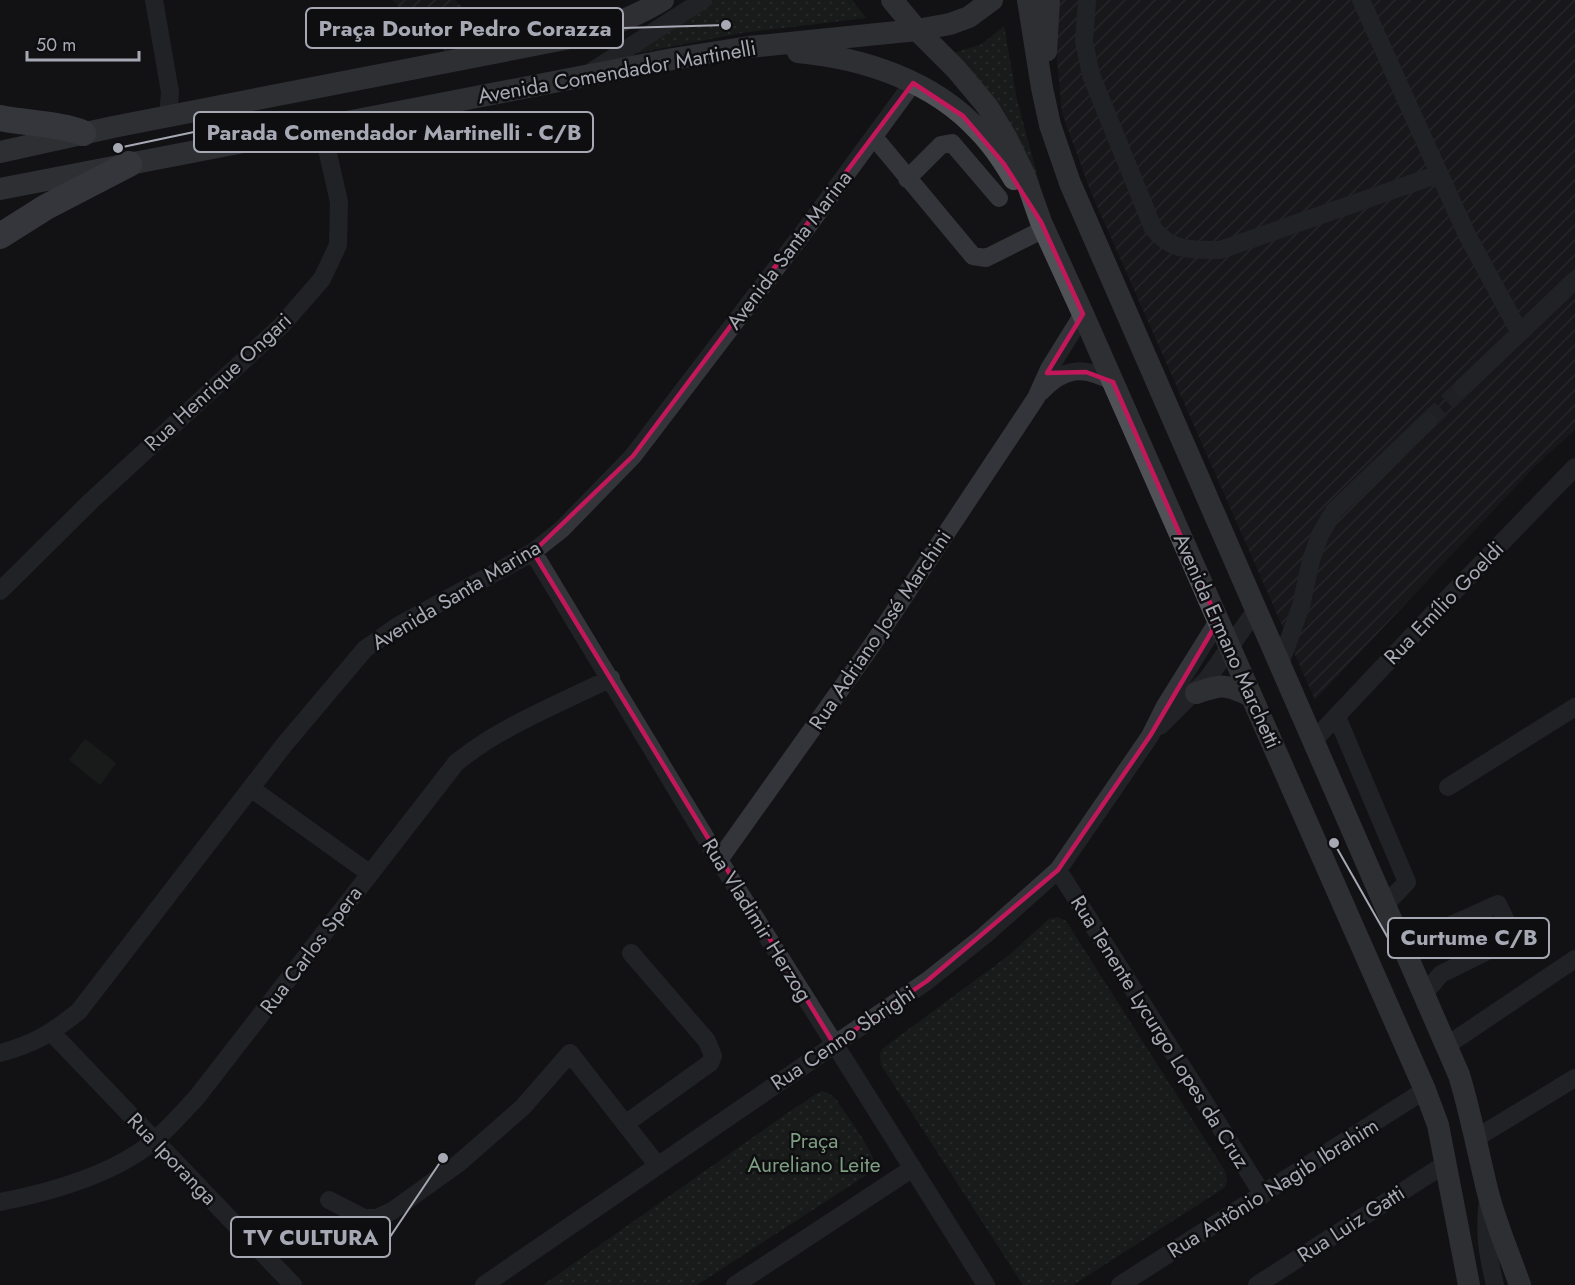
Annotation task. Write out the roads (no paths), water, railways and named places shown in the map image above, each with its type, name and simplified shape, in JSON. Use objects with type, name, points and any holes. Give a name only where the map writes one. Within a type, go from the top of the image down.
[{"type":"highway","points":[[0,118],[72,128],[83,134]]},
{"type":"highway","points":[[0,236],[46,207],[129,164]]},
{"type":"main road","name":"Avenida Comendador Martinelli","points":[[0,152],[570,38],[611,26],[642,13],[663,0]]},
{"type":"main road","name":"Avenida Ermano Marchetti","points":[[892,0],[987,106],[1016,156],[1043,225],[1425,1090],[1438,1125],[1469,1285]]},
{"type":"main road","name":"Avenida Comendador Martinelli","points":[[0,189],[585,76],[749,47],[917,30],[950,24],[969,17],[992,0]]},
{"type":"main road","name":"Avenida Ermano Marchetti","points":[[1028,0],[1050,125],[1070,183],[1446,1046],[1466,1097],[1488,1192],[1500,1233],[1520,1285]]},
{"type":"main road","points":[[1042,88],[1048,0]]},
{"type":"main road","points":[[749,47],[830,55],[883,70],[913,83],[949,104],[979,130],[1043,225]]},
{"type":"main road","points":[[1196,693],[1217,686],[1226,686],[1251,696]]},
{"type":"street","points":[[154,0],[170,92],[168,117]]},
{"type":"street","points":[[585,76],[703,0]]},
{"type":"street","points":[[1087,0],[1084,41],[1090,75],[1154,228],[1162,239],[1172,245],[1196,250],[1220,250],[1439,174]]},
{"type":"street","points":[[1361,0],[1467,235],[1520,333]]},
{"type":"street","name":"Avenida Santa Marina","points":[[0,1053],[52,1033],[79,1011],[284,745],[365,648],[396,627],[533,552],[562,529],[633,456],[913,83]]},
{"type":"street","name":"Rua Henrique Ongari","points":[[0,591],[91,501],[281,326],[322,279],[338,245],[339,202],[322,128]]},
{"type":"street","points":[[874,137],[976,257],[986,258],[1043,225]]},
{"type":"street","points":[[907,178],[941,145],[952,143],[999,198]]},
{"type":"street","points":[[1462,388],[1575,280]]},
{"type":"street","name":"Rua Adriano José Marchini","points":[[719,860],[870,648],[1036,398],[1049,369],[1083,314]]},
{"type":"street","name":"Rua Adriano José Marchini","points":[[1036,398],[1053,380],[1071,371],[1086,372],[1113,382]]},
{"type":"street","points":[[1280,664],[1301,606],[1311,560],[1320,535],[1334,511],[1428,421]]},
{"type":"street","name":"Rua Emílio Goeldi","points":[[1314,740],[1575,467]]},
{"type":"street","name":"Rua Vladimir Herzog","points":[[533,552],[719,860],[986,1285]]},
{"type":"street","name":"Rua Cenno Sbrighi","points":[[1150,736],[1196,693],[1213,673],[1256,610]]},
{"type":"street","name":"Rua Cenno Sbrighi","points":[[484,1285],[927,981],[985,935],[1058,870],[1150,736],[1165,706],[1218,621]]},
{"type":"street","name":"Rua Carlos Spera","points":[[0,1202],[48,1192],[112,1167],[154,1141],[197,1097],[456,763],[471,750],[496,735],[611,678]]},
{"type":"street","points":[[1448,787],[1575,707]]},
{"type":"street","points":[[1336,717],[1407,882],[1384,906]]},
{"type":"street","points":[[252,789],[369,873]]},
{"type":"street","name":"Rua Tenente Lycurgo Lopes da Cruz","points":[[1058,870],[1263,1195]]},
{"type":"street","points":[[1398,938],[1425,937],[1498,904],[1514,938],[1441,974],[1423,995]]},
{"type":"street","points":[[625,1124],[710,1063],[713,1056],[707,1041],[631,953]]},
{"type":"street","points":[[1446,1046],[1575,959]]},
{"type":"street","name":"Rua Iporanga","points":[[52,1033],[293,1285]]},
{"type":"street","points":[[329,1200],[364,1218],[377,1218],[392,1211],[459,1163],[523,1107],[570,1053],[658,1166]]},
{"type":"street","points":[[1476,1138],[1575,1078]]},
{"type":"street","name":"Rua Antônio Nagib Ibrahim","points":[[1120,1285],[1425,1090]]},
{"type":"street","name":"Rua Luiz Gatti","points":[[1257,1285],[1445,1164]]},
{"type":"street","points":[[735,1285],[913,1168]]},
{"type":"street","points":[[1488,1192],[1486,1244],[1495,1285]]},
{"type":"street","points":[[1463,1253],[1483,1285]]},
{"type":"tunnel","points":[[1428,421],[1462,388]]},
{"type":"place","name":"Praça Doutor Pedro Corazza","points":[[726,25]]},
{"type":"place","name":"Parada Comendador Martinelli - C/B","points":[[118,148]]},
{"type":"place","name":"Curtume C/B","points":[[1334,843]]},
{"type":"place","name":"TV CULTURA","points":[[443,1158]]},
{"type":"park label","name":"Praça Aureliano Leite","points":[[814,1153]]}]
